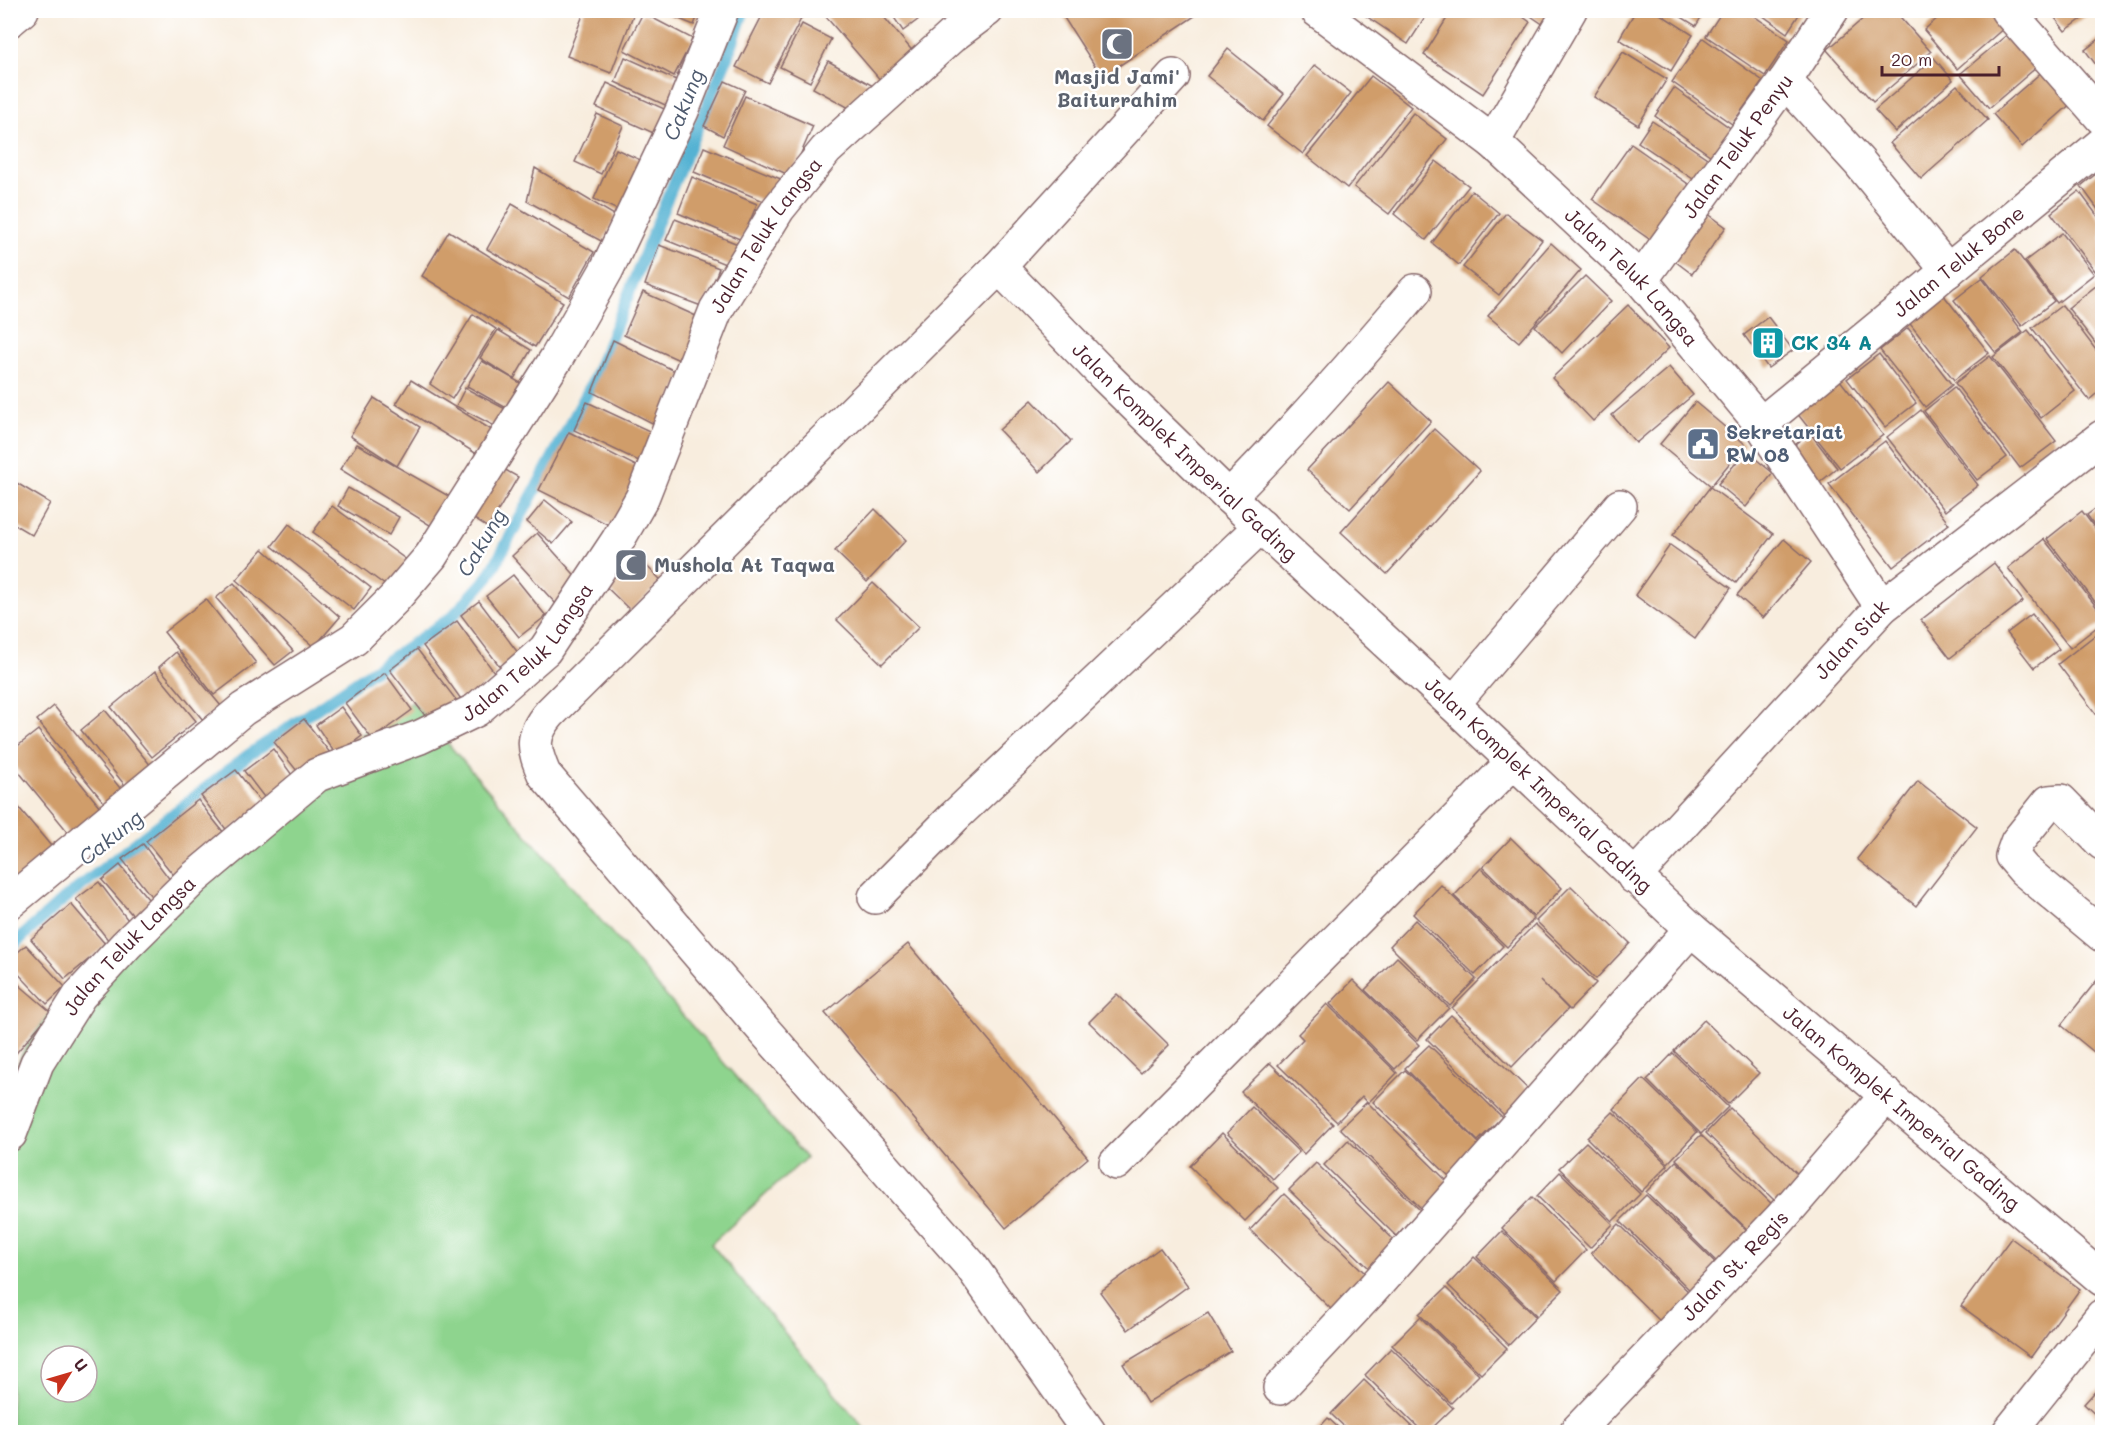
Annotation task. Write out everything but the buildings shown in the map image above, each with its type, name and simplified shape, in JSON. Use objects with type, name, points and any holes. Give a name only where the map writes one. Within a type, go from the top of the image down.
[{"type":"street","points":[[10,21],[22,10]]},
{"type":"street","points":[[10,902],[243,709],[354,639],[394,599],[431,556],[556,359],[607,269],[682,111],[722,10]]},
{"type":"street","name":"Jalan Teluk Langsa","points":[[10,1134],[37,1063],[80,995],[126,945],[194,878],[317,775],[420,737],[476,710],[545,650],[618,540],[642,498],[716,310],[778,209],[826,150],[952,36],[987,10]]},
{"type":"street","name":"Jalan Teluk Langsa","points":[[1317,10],[1493,142],[1641,280],[1761,424],[1882,607]]},
{"type":"street","points":[[1493,142],[1570,10]]},
{"type":"street","name":"Jalan Teluk Penyu","points":[[1641,280],[1785,81],[1832,10]]},
{"type":"street","points":[[2007,10],[2103,118]]},
{"type":"street","points":[[1089,1432],[971,1266],[755,1020],[544,774],[536,755],[535,737],[540,724],[550,713],[999,267],[1173,76]]},
{"type":"street","points":[[1785,81],[1859,162],[1948,271]]},
{"type":"street","name":"Jalan Teluk Bone","points":[[1761,424],[2103,144]]},
{"type":"street","name":"Jalan Komplek Imperial Gading","points":[[999,267],[1105,376],[1229,497],[1453,704],[1634,877],[1691,929],[2103,1279]]},
{"type":"street","points":[[1229,497],[1349,369],[1414,291]]},
{"type":"street","name":"Jalan Siak","points":[[1634,877],[1882,607],[2103,437]]},
{"type":"street","points":[[1453,704],[1620,506]]},
{"type":"street","points":[[875,897],[955,816],[1261,526]]},
{"type":"street","points":[[1116,1163],[1513,762]]},
{"type":"street","points":[[2103,843],[2061,801],[2056,800],[2049,802],[2017,842],[2012,856],[2024,870],[2103,935]]},
{"type":"street","points":[[1280,1388],[1369,1293],[1691,929]]},
{"type":"street","name":"Jalan St. Regis","points":[[1576,1432],[1780,1219],[1887,1095]]},
{"type":"street","points":[[2010,1432],[2103,1316]]},
{"type":"green space","points":[[412,702],[806,1158],[711,1244],[867,1432],[11,1432],[10,1087],[22,1054],[61,994],[122,931],[303,772]]},
{"type":"waterway","name":"Cakung","points":[[10,948],[58,904],[247,756],[452,617],[489,576],[593,382],[728,56],[744,10]]},
{"type":"place","name":"Masjid Jami' Baiturrahim","points":[[1117,44]]},
{"type":"place","name":"CK 34 A","points":[[1768,343]]},
{"type":"place","name":"Sekretariat RW 08","points":[[1703,444]]},
{"type":"place","name":"Mushola At Taqwa","points":[[631,565]]}]
